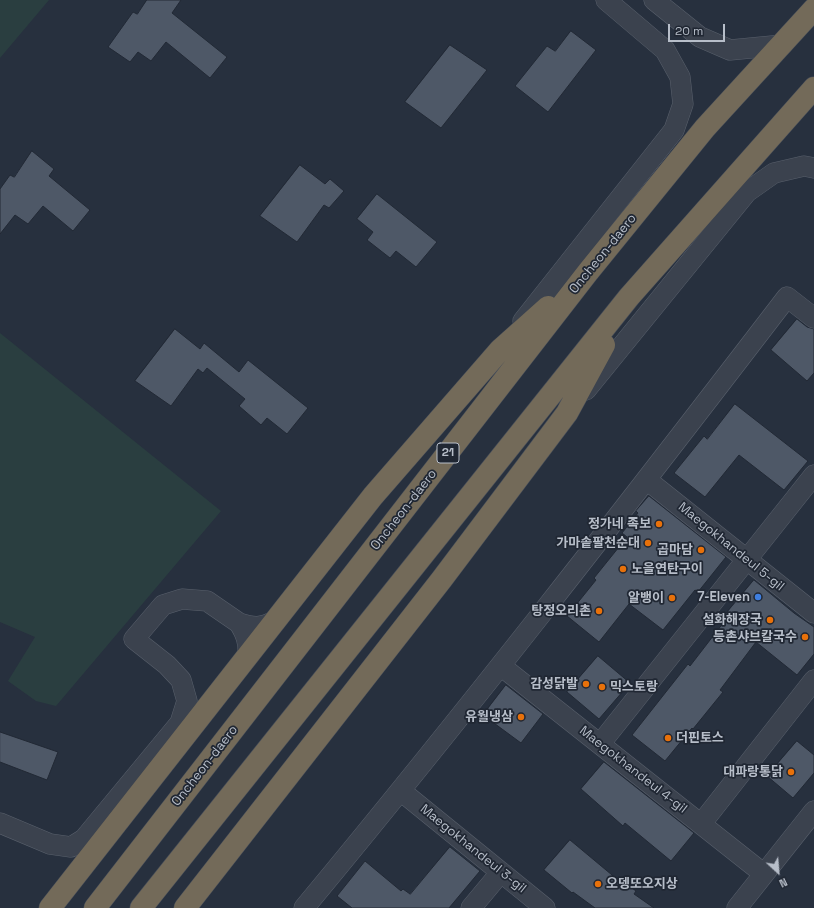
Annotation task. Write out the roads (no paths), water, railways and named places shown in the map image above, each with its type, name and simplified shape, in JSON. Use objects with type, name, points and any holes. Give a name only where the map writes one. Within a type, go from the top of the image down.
[{"type":"highway","name":"Oncheon-daero","points":[[95,908],[588,272],[705,128],[782,46],[814,9]]},
{"type":"highway","points":[[141,908],[629,297],[814,88]]},
{"type":"highway","points":[[50,908],[373,496],[500,350],[588,272]]},
{"type":"highway","points":[[185,908],[442,579],[567,413],[629,297]]},
{"type":"street","points":[[500,350],[674,130],[683,104],[680,77],[665,50],[606,0]]},
{"type":"street","points":[[654,0],[700,37],[730,50],[782,46]]},
{"type":"street","points":[[567,413],[747,192],[774,173],[804,166],[814,168]]},
{"type":"street","points":[[304,908],[401,791],[501,666],[648,480],[787,297],[814,318]]},
{"type":"street","points":[[600,744],[814,475]]},
{"type":"street","name":"Maegokhandeul 5-gil","points":[[648,480],[814,613]]},
{"type":"street","points":[[0,823],[50,844],[70,847],[84,839],[180,723],[187,701],[181,680],[167,665],[134,639],[163,605],[182,599],[207,601],[239,623],[250,627],[264,626],[275,621]]},
{"type":"street","points":[[239,623],[245,633],[248,645],[248,656]]},
{"type":"street","name":"Maegokhandeul 4-gil","points":[[501,666],[764,874]]},
{"type":"street","points":[[701,824],[814,680]]},
{"type":"street","name":"Maegokhandeul 3-gil","points":[[401,791],[545,908]]},
{"type":"street","points":[[737,908],[814,811]]},
{"type":"street","points":[[472,908],[501,872]]},
{"type":"place","name":"정가네 족보","points":[[659,524]]},
{"type":"place","name":"가마솥팔천순대","points":[[648,543]]},
{"type":"place","name":"곱마담","points":[[701,550]]},
{"type":"place","name":"노을연탄구이","points":[[623,569]]},
{"type":"place","name":"7-Eleven","points":[[758,597]]},
{"type":"place","name":"알뱅이","points":[[672,598]]},
{"type":"place","name":"탕정오리촌","points":[[599,611]]},
{"type":"place","name":"설화해장국","points":[[770,620]]},
{"type":"place","name":"등촌샤브칼국수","points":[[805,637]]},
{"type":"place","name":"감성닭발","points":[[586,684]]},
{"type":"place","name":"믹스토랑","points":[[602,687]]},
{"type":"place","name":"유월냉삼","points":[[521,717]]},
{"type":"place","name":"더핀토스","points":[[668,738]]},
{"type":"place","name":"대파랑통닭","points":[[791,772]]},
{"type":"place","name":"오뎅또오지상","points":[[598,884]]}]
